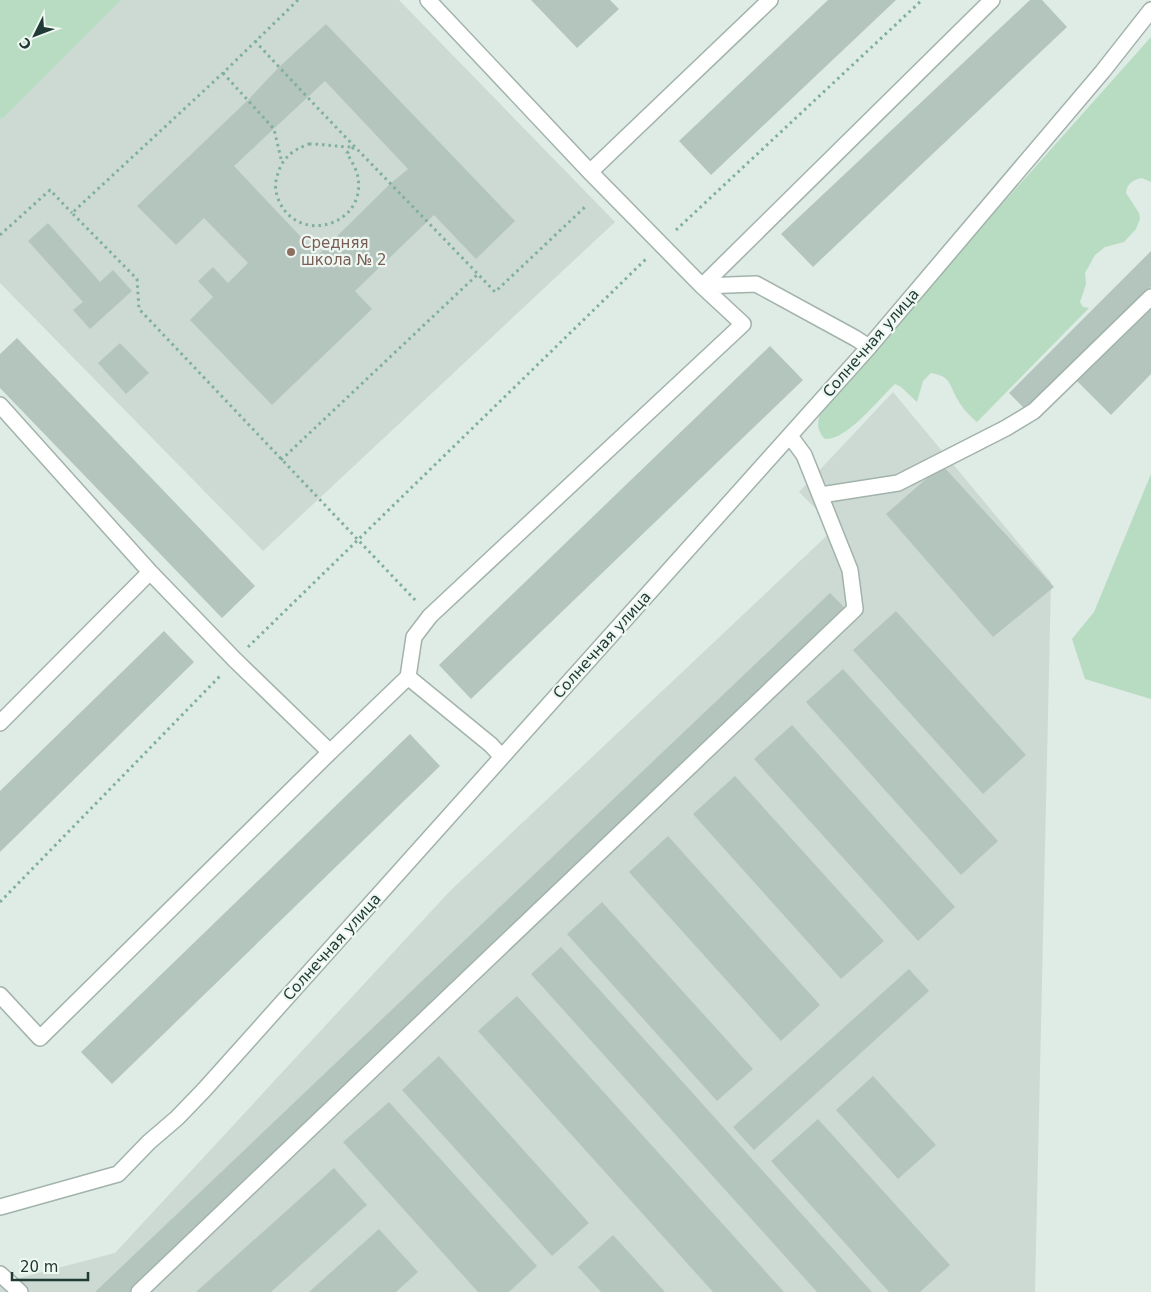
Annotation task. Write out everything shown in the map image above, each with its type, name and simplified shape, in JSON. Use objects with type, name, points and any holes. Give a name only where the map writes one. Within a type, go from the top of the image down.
[{"type":"street","points":[[0,995],[40,1038],[408,677],[414,637],[430,616],[743,324],[702,286],[590,172],[428,0]]},
{"type":"street","points":[[590,172],[770,0]]},
{"type":"street","points":[[702,286],[992,0]]},
{"type":"street","name":"Солнечная улица","points":[[0,1207],[118,1174],[204,1090],[869,347],[1103,70],[1151,10]]},
{"type":"street","points":[[702,286],[756,284],[869,347]]},
{"type":"street","points":[[820,496],[898,483],[1006,428],[1034,411],[1151,297]]},
{"type":"street","points":[[0,405],[150,572],[235,660],[330,752]]},
{"type":"street","points":[[139,1292],[855,609],[850,570],[804,455],[790,436]]},
{"type":"street","points":[[0,723],[150,572]]},
{"type":"street","points":[[408,677],[491,745],[502,757]]},
{"type":"street","points":[[0,1274],[20,1292]]},
{"type":"path","points":[[72,213],[223,73],[298,0]]},
{"type":"path","points":[[0,902],[235,660],[357,539],[662,244],[922,0]]},
{"type":"path","points":[[255,41],[354,147],[495,292],[586,206]]},
{"type":"path","points":[[223,73],[274,128],[282,163]]},
{"type":"path","points":[[309,144],[354,147],[347,153],[358,178],[358,191],[354,204],[346,215],[334,223],[320,226],[306,225],[293,219],[283,209],[277,197],[275,183],[279,169],[286,157],[297,148],[309,144]]},
{"type":"path","points":[[0,235],[50,190],[137,279],[139,310],[430,616]]},
{"type":"path","points":[[281,460],[478,274]]},
{"type":"shaded area","name":"Средняя школа № 2","points":[[0,0],[399,0],[615,222],[263,551],[0,283]]},
{"type":"shaded area","points":[[893,392],[1051,582],[1035,1292],[0,1292],[0,1283],[115,1253],[450,891],[835,528],[799,492]]},
{"type":"green space","points":[[0,0],[121,0],[0,119]]},
{"type":"green space","points":[[1151,37],[1151,182],[1142,178],[1129,184],[1126,193],[1139,213],[1140,219],[1136,229],[1124,242],[1105,247],[1095,255],[1085,273],[1086,284],[1080,302],[1083,307],[1089,308],[977,422],[962,406],[949,382],[938,374],[931,373],[923,381],[917,402],[895,384],[852,426],[833,438],[825,439],[819,430],[818,421],[826,402]]},
{"type":"green space","points":[[1151,474],[1151,699],[1085,679],[1072,639],[1094,612]]},
{"type":"building","points":[[531,0],[610,0],[619,9],[577,48]]},
{"type":"building","points":[[828,0],[896,0],[711,175],[679,141]]},
{"type":"building","points":[[1030,0],[1042,0],[1067,27],[813,267],[781,234]]},
{"type":"building","points":[[326,24],[515,221],[476,259],[434,215],[355,291],[372,309],[272,405],[190,320],[213,297],[198,281],[213,267],[228,283],[248,263],[204,218],[176,245],[137,206],[248,100],[279,67]],"holes":[[[325,81],[408,169],[391,183],[318,255],[234,166]]]},
{"type":"building","points":[[48,223],[100,282],[113,270],[132,291],[90,329],[73,310],[83,302],[28,241]]},
{"type":"building","points":[[1151,251],[1151,287],[1027,411],[1009,393]]},
{"type":"building","points":[[1151,304],[1151,374],[1111,415],[1076,380]]},
{"type":"building","points":[[17,338],[255,586],[222,618],[0,388],[0,354]]},
{"type":"building","points":[[120,343],[149,373],[126,394],[98,363]]},
{"type":"building","points":[[770,346],[803,380],[471,699],[439,665]]},
{"type":"building","points":[[942,465],[1054,587],[993,637],[886,514]]},
{"type":"building","points":[[830,593],[848,611],[132,1292],[95,1292]]},
{"type":"building","points":[[896,611],[1026,755],[983,794],[853,650]]},
{"type":"building","points":[[164,631],[194,662],[0,852],[0,791]]},
{"type":"building","points":[[843,669],[998,841],[961,875],[806,702]]},
{"type":"building","points":[[792,725],[955,907],[918,941],[754,759]]},
{"type":"building","points":[[410,734],[440,766],[112,1084],[81,1052]]},
{"type":"building","points":[[735,776],[884,941],[841,979],[693,814]]},
{"type":"building","points":[[668,836],[820,1005],[781,1041],[629,872]]},
{"type":"building","points":[[602,902],[753,1069],[717,1101],[567,934]]},
{"type":"building","points":[[561,947],[872,1292],[817,1292],[531,974]]},
{"type":"building","points":[[909,969],[929,991],[754,1150],[733,1127]]},
{"type":"building","points":[[517,996],[784,1292],[713,1292],[478,1031]]},
{"type":"building","points":[[439,1056],[589,1223],[552,1256],[402,1090]]},
{"type":"building","points":[[873,1076],[936,1145],[898,1179],[836,1110]]},
{"type":"building","points":[[389,1102],[537,1266],[509,1292],[478,1292],[343,1142]]},
{"type":"building","points":[[818,1119],[950,1265],[920,1292],[889,1292],[771,1161]]},
{"type":"building","points":[[334,1168],[367,1205],[271,1292],[196,1292]]},
{"type":"building","points":[[379,1229],[418,1272],[396,1292],[309,1292]]},
{"type":"building","points":[[613,1235],[665,1292],[601,1292],[578,1267]]},
{"type":"place","name":"Средняя школа № 2","points":[[291,252]]}]
